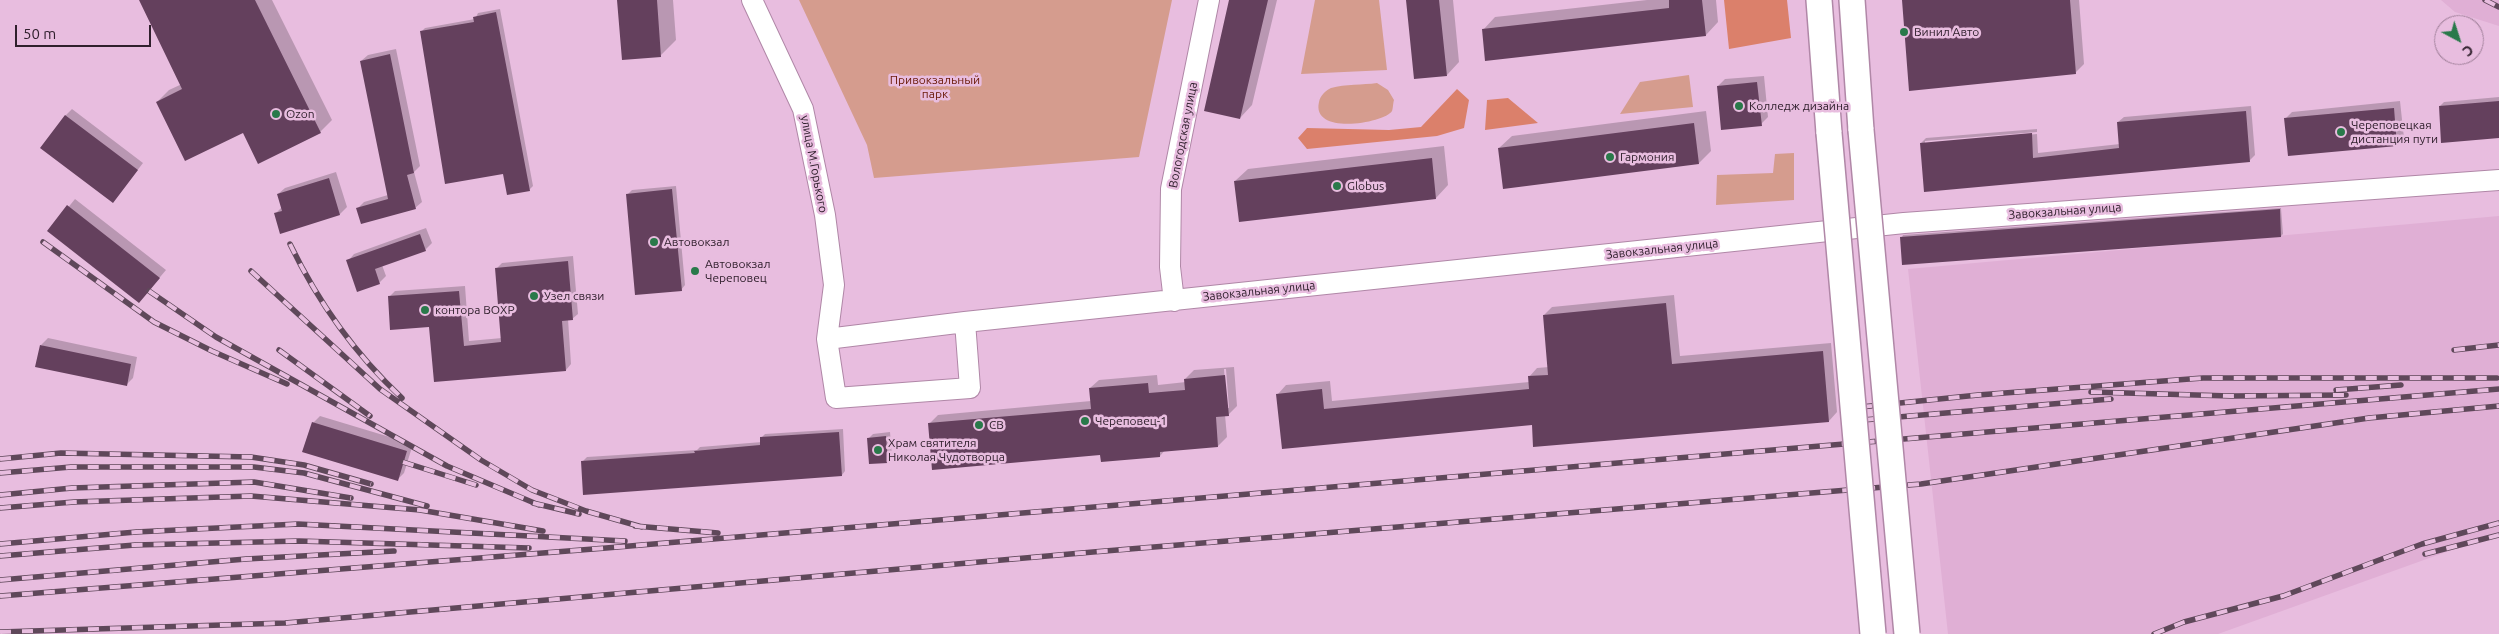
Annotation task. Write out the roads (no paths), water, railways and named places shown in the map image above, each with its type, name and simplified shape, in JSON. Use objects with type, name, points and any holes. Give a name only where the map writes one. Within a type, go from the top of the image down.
[{"type":"main road","points":[[1819,0],[1873,634]]},
{"type":"main road","points":[[1852,0],[1861,130],[1906,634]]},
{"type":"street","name":"улица М.Горького","points":[[752,0],[804,109],[825,215],[834,285],[827,338],[836,398],[970,388],[965,322]]},
{"type":"street","name":"Вологодская улица","points":[[1174,301],[1170,267],[1171,189],[1209,0]]},
{"type":"street","name":"Завокзальная улица","points":[[827,338],[1904,223],[2499,180]]},
{"type":"railway","points":[[2485,0],[2499,7]]},
{"type":"railway","points":[[43,242],[154,322],[212,351],[287,384]]},
{"type":"railway","points":[[290,244],[325,307],[369,364],[402,398]]},
{"type":"railway","points":[[251,271],[380,389],[481,460],[532,490],[586,511],[642,527]]},
{"type":"railway","points":[[149,291],[216,337],[447,466],[539,505]]},
{"type":"railway","points":[[2454,350],[2499,345]]},
{"type":"railway","points":[[279,350],[370,416]]},
{"type":"railway","points":[[1861,407],[1978,395],[2203,378],[2497,378]]},
{"type":"railway","points":[[2336,390],[2401,385]]},
{"type":"railway","points":[[0,596],[606,548],[2499,389]]},
{"type":"railway","points":[[2091,392],[2231,396],[2346,395]]},
{"type":"railway","points":[[1863,420],[2111,399]]},
{"type":"railway","points":[[0,632],[285,623],[1093,552],[1921,484],[2369,418],[2499,406]]},
{"type":"railway","points":[[0,459],[61,453],[251,457],[304,465],[371,484]]},
{"type":"railway","points":[[403,462],[476,485]]},
{"type":"railway","points":[[0,473],[71,467],[254,467],[304,473],[427,506]]},
{"type":"railway","points":[[0,495],[72,488],[254,482],[351,498]]},
{"type":"railway","points":[[0,508],[74,502],[251,496],[420,510],[543,531]]},
{"type":"railway","points":[[533,503],[579,514]]},
{"type":"railway","points":[[2154,634],[2184,622],[2283,596],[2422,544],[2499,523]]},
{"type":"railway","points":[[0,544],[136,532],[298,524],[625,541]]},
{"type":"railway","points":[[635,526],[718,533]]},
{"type":"railway","points":[[2425,554],[2499,535]]},
{"type":"railway","points":[[0,556],[135,545],[299,541],[529,548]]},
{"type":"railway","points":[[0,580],[246,559],[394,551]]},
{"type":"place","name":"Винил Авто","points":[[1904,32]]},
{"type":"place","name":"Колледж дизайна","points":[[1739,106]]},
{"type":"place","name":"Ozon","points":[[276,114]]},
{"type":"place","name":"Череповецкая дистанция пути","points":[[2341,132]]},
{"type":"place","name":"Гармония","points":[[1610,157]]},
{"type":"place","name":"Globus","points":[[1337,186]]},
{"type":"place","name":"Автовокзал","points":[[654,242]]},
{"type":"place","name":"Автовокзал Череповец","points":[[695,271]]},
{"type":"place","name":"Узел связи","points":[[534,296]]},
{"type":"place","name":"контора ВОХР","points":[[425,310]]},
{"type":"place","name":"Череповец-1","points":[[1085,421]]},
{"type":"place","name":"СВ","points":[[979,425]]},
{"type":"place","name":"Храм святителя Николая Чудотворца","points":[[878,450]]},
{"type":"park label","name":"Привокзальный парк","points":[[935,87]]}]
